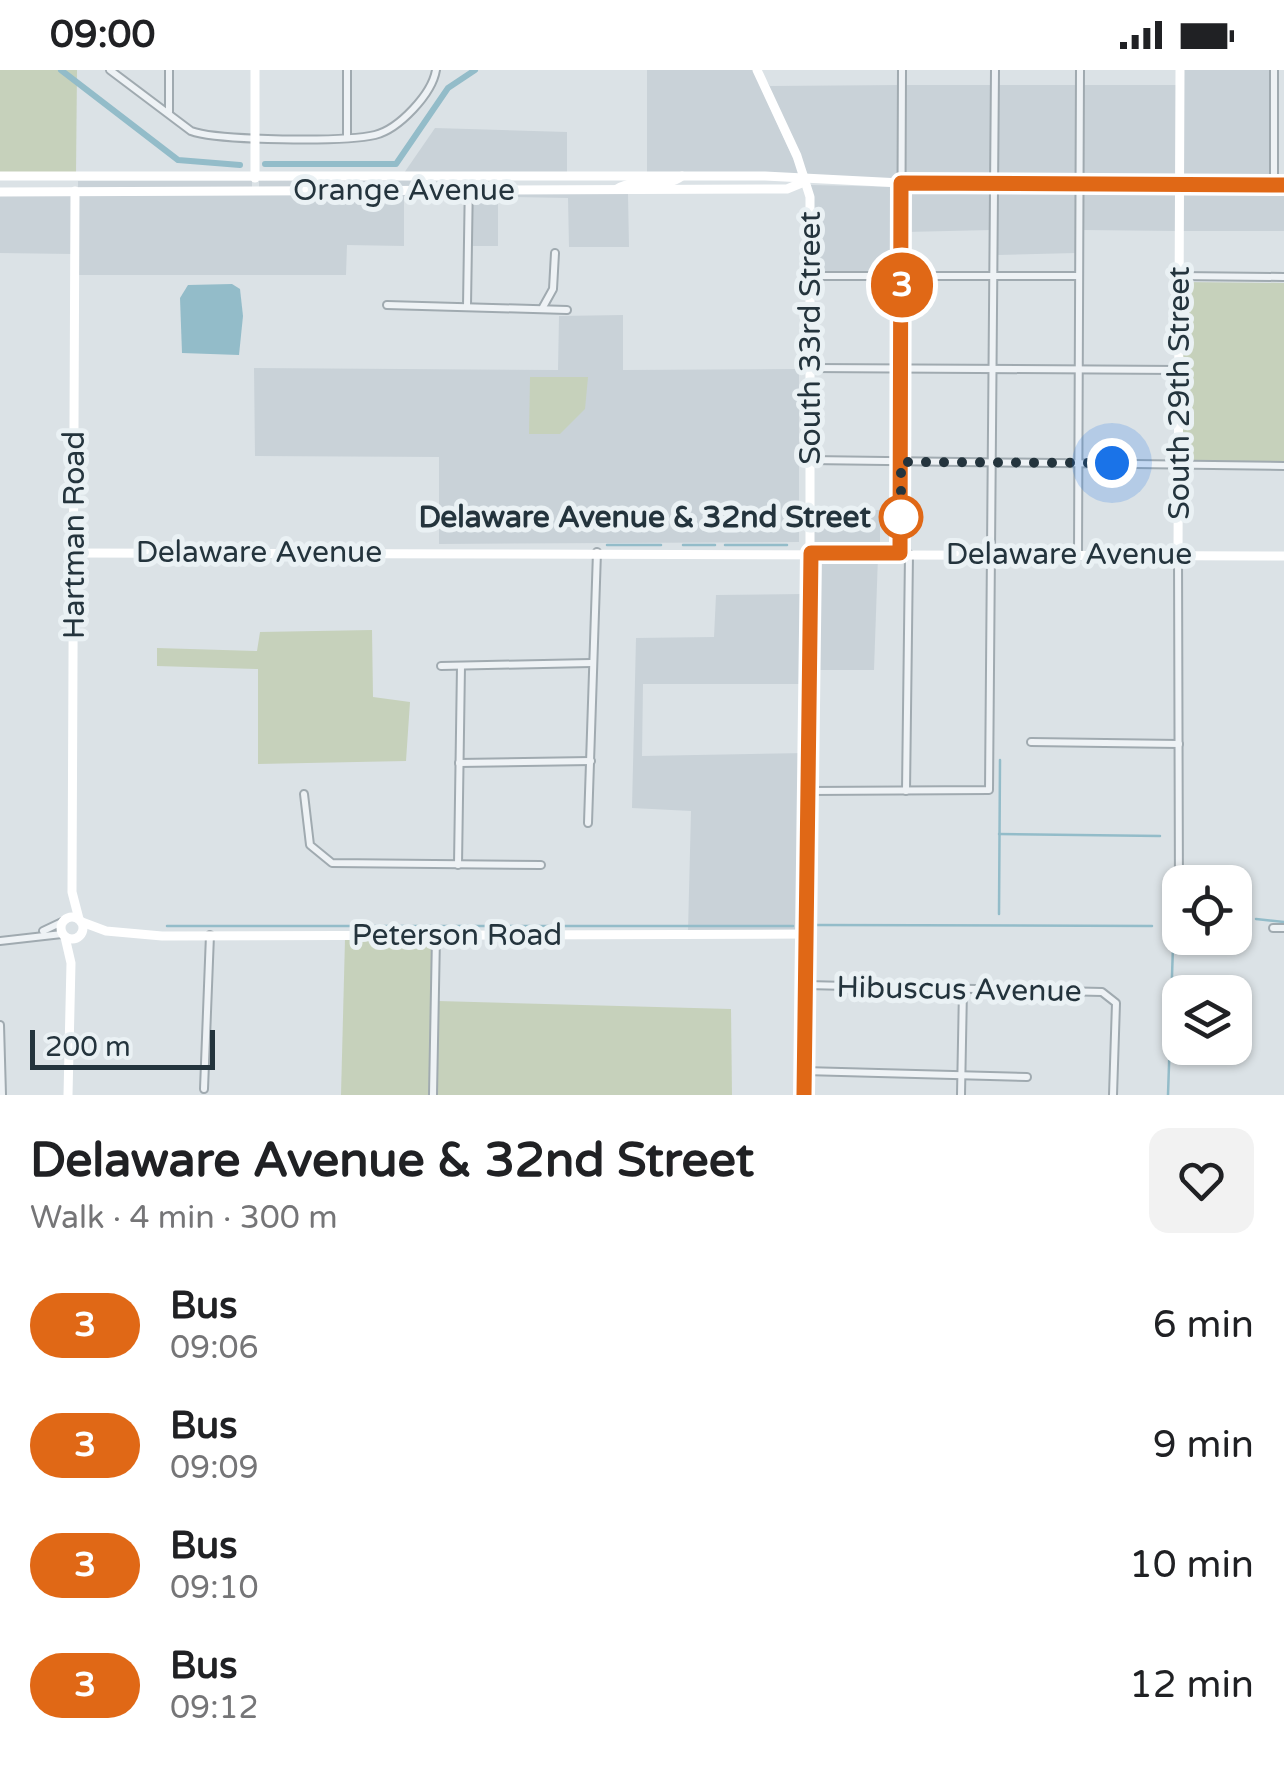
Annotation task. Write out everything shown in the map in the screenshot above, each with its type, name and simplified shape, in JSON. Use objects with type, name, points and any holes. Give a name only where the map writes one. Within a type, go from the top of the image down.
[{"type":"street","points":[[110,70],[206,136],[256,137],[372,136],[397,124],[432,86],[436,70]]},
{"type":"street","points":[[169,70],[170,114]]},
{"type":"street","points":[[255,70],[255,191]]},
{"type":"street","points":[[347,70],[347,136]]},
{"type":"street","points":[[757,70],[806,181]]},
{"type":"street","points":[[902,70],[901,462],[906,791]]},
{"type":"street","points":[[810,791],[989,790],[996,70]]},
{"type":"street","points":[[1078,554],[1080,70]]},
{"type":"street","name":"South 29th Street","points":[[1179,865],[1180,70]]},
{"type":"street","points":[[1274,70],[1279,185]]},
{"type":"street","name":"Orange Avenue","points":[[0,176],[682,176],[901,183],[1279,185]]},
{"type":"street","points":[[614,191],[628,184],[667,183],[682,176]]},
{"type":"street","name":"Hartman Road","points":[[64,936],[72,892],[75,178]]},
{"type":"street","points":[[467,306],[470,178]]},
{"type":"street","name":"Orange Avenue","points":[[0,192],[786,189],[806,181]]},
{"type":"street","name":"South 33rd Street","points":[[804,1095],[811,553],[806,181]]},
{"type":"street","points":[[543,307],[553,288],[555,254]]},
{"type":"street","points":[[810,276],[1079,276]]},
{"type":"street","points":[[1179,276],[1284,277]]},
{"type":"street","points":[[387,305],[567,310]]},
{"type":"street","points":[[810,368],[1179,370]]},
{"type":"street","points":[[810,460],[1284,466]]},
{"type":"street","name":"Delaware Avenue","points":[[74,552],[1284,556]]},
{"type":"street","points":[[588,824],[597,552]]},
{"type":"street","points":[[442,666],[592,664]]},
{"type":"street","points":[[458,865],[461,666]]},
{"type":"street","points":[[1030,742],[1179,744]]},
{"type":"street","points":[[459,763],[590,762]]},
{"type":"street","points":[[304,794],[310,845],[332,863],[541,865]]},
{"type":"street","name":"Hartman Road","points":[[72,892],[80,937]]},
{"type":"street","points":[[37,934],[64,921],[80,921]]},
{"type":"street","name":"Peterson Road","points":[[80,921],[106,932]]},
{"type":"street","points":[[1272,928],[1284,928]]},
{"type":"street","name":"Peterson Road","points":[[64,936],[106,932],[436,936],[808,934]]},
{"type":"street","points":[[0,941],[37,934],[64,936],[70,963],[68,1095]]},
{"type":"street","points":[[204,1090],[210,934]]},
{"type":"street","points":[[433,1095],[436,936]]},
{"type":"street","points":[[70,963],[80,937]]},
{"type":"street","name":"Hibuscus Avenue","points":[[806,985],[1110,996],[1116,1003],[1113,1095]]},
{"type":"street","points":[[961,1095],[963,989]]},
{"type":"street","points":[[0,1024],[2,1095]]},
{"type":"street","points":[[804,1072],[1027,1077]]},
{"type":"shaded area","points":[[647,70],[753,70],[801,176],[647,173]]},
{"type":"shaded area","points":[[760,70],[770,86],[899,85],[898,180],[809,177]]},
{"type":"shaded area","points":[[1183,70],[1271,70],[1271,181],[1182,180]]},
{"type":"shaded area","points":[[905,85],[992,85],[992,180],[904,180]]},
{"type":"shaded area","points":[[999,85],[1077,85],[1076,181],[998,180]]},
{"type":"shaded area","points":[[1083,85],[1176,85],[1176,180],[1083,181]]},
{"type":"shaded area","points":[[435,128],[567,132],[567,173],[404,173]]},
{"type":"shaded area","points":[[78,181],[252,181],[252,187],[78,188]]},
{"type":"shaded area","points":[[259,181],[466,181],[466,187],[259,187]]},
{"type":"shaded area","points":[[811,185],[898,187],[898,273],[814,272]]},
{"type":"shaded area","points":[[904,187],[992,187],[992,230],[905,232]]},
{"type":"shaded area","points":[[998,187],[1076,188],[1076,253],[998,255]]},
{"type":"shaded area","points":[[1176,187],[1176,231],[1083,230],[1083,188]]},
{"type":"shaded area","points":[[1182,188],[1284,188],[1284,231],[1182,231]]},
{"type":"shaded area","points":[[466,194],[404,196],[404,246],[347,245],[346,275],[78,275],[78,196]]},
{"type":"shaded area","points":[[472,194],[628,194],[629,247],[569,247],[568,198],[513,197],[498,198],[498,246],[471,246]]},
{"type":"shaded area","points":[[0,196],[72,196],[72,254],[0,253]]},
{"type":"shaded area","points":[[623,315],[623,370],[799,369],[799,542],[439,544],[439,457],[255,456],[254,368],[558,370],[559,316]]},
{"type":"shaded area","points":[[880,510],[880,549],[814,549],[814,511]]},
{"type":"shaded area","points":[[878,556],[874,670],[814,670],[814,557]]},
{"type":"shaded area","points":[[800,557],[808,557],[807,684],[643,684],[642,756],[807,753],[805,930],[688,931],[691,811],[632,808],[636,638],[714,637],[716,595],[803,594]]},
{"type":"green space","points":[[0,70],[77,70],[76,174],[0,173]]},
{"type":"green space","points":[[1183,282],[1284,283],[1284,461],[1182,461]]},
{"type":"green space","points":[[530,377],[588,377],[585,409],[560,434],[529,434]]},
{"type":"green space","points":[[372,630],[373,697],[410,702],[406,761],[258,764],[258,669],[157,666],[157,648],[257,651],[260,632]]},
{"type":"green space","points":[[345,939],[433,940],[430,1095],[341,1095]]},
{"type":"green space","points":[[438,1001],[731,1009],[732,1095],[436,1095]]},
{"type":"water","points":[[232,284],[240,289],[243,316],[239,355],[182,353],[180,298],[188,285]]},
{"type":"waterway","points":[[61,70],[178,160],[240,165]]},
{"type":"waterway","points":[[265,164],[396,164],[448,88],[475,70]]},
{"type":"waterway","points":[[607,545],[661,545]]},
{"type":"waterway","points":[[683,545],[715,545]]},
{"type":"waterway","points":[[725,545],[787,545]]},
{"type":"waterway","points":[[999,914],[1000,760]]},
{"type":"waterway","points":[[999,834],[1160,836]]},
{"type":"waterway","points":[[1256,919],[1284,922]]},
{"type":"waterway","points":[[815,925],[1152,926]]},
{"type":"waterway","points":[[167,926],[793,926]]},
{"type":"waterway","points":[[1168,1095],[1173,955]]},
{"type":"bus line","name":"3","points":[[804,1095],[811,553],[900,553],[901,183],[1284,185]]},
{"type":"place","name":"Delaware Avenue & 32nd Street","points":[[901,517]]},
{"type":"route","points":[[901,517],[901,522],[901,462],[1112,463]]}]
